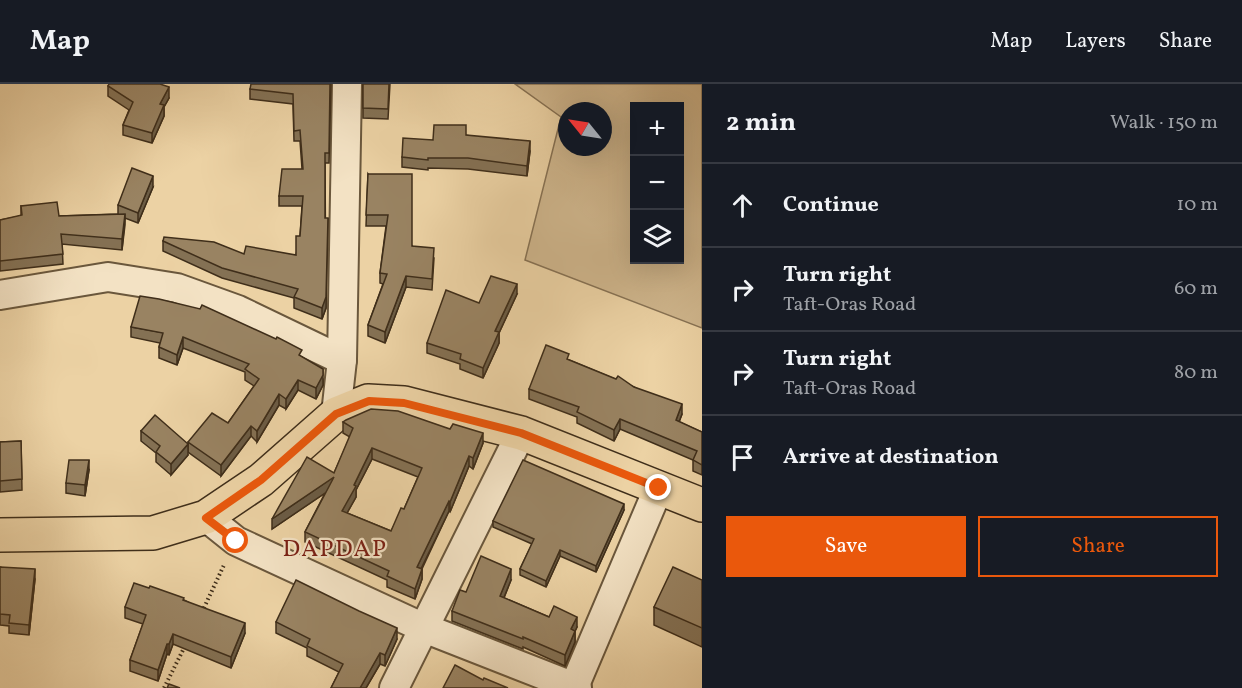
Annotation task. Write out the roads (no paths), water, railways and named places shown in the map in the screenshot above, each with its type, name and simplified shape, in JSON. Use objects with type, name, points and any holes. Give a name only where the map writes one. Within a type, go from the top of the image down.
[{"type":"main road","points":[[0,536],[153,533],[206,518],[261,480],[336,414],[369,401],[404,403],[521,433],[702,505]]},
{"type":"street","points":[[336,414],[342,360],[347,84]]},
{"type":"street","points":[[0,295],[108,277],[177,288],[238,310],[342,360]]},
{"type":"street","points":[[393,688],[521,433]]},
{"type":"street","points":[[206,518],[236,541],[424,628],[576,687],[659,488]]},
{"type":"district","name":"DAPDAP","points":[[335,550]]}]
